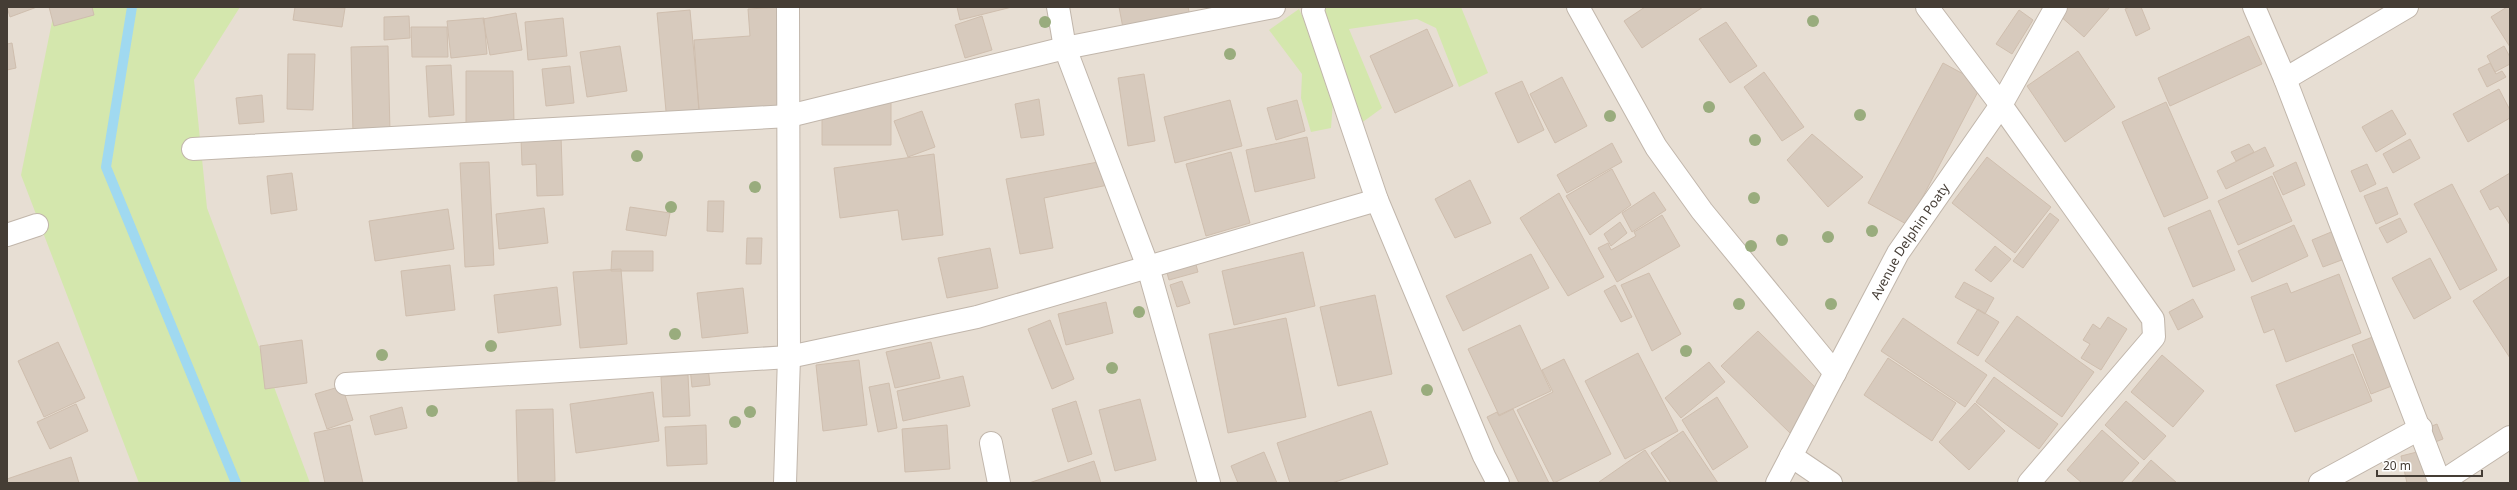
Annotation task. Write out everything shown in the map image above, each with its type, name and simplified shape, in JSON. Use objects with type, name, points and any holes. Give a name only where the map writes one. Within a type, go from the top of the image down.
[{"type":"street","points":[[785,483],[789,357],[788,7]]},
{"type":"street","points":[[1058,7],[1065,48],[1148,267],[1209,483]]},
{"type":"street","points":[[193,149],[789,116],[1065,48],[1274,7]]},
{"type":"street","points":[[1314,7],[1313,11],[1377,200],[1484,456],[1498,483]]},
{"type":"street","points":[[1578,7],[1656,147],[1702,211],[1835,373]]},
{"type":"street","points":[[1926,7],[2001,104],[2153,319],[2154,337],[2029,483]]},
{"type":"street","name":"Avenue Delphin Poaty","points":[[1777,483],[1898,253],[2001,104],[2056,7]]},
{"type":"street","points":[[2254,7],[2285,78],[2421,428],[2440,483],[2510,437]]},
{"type":"street","points":[[2285,78],[2407,7]]},
{"type":"street","points":[[346,384],[789,357],[976,317],[1377,200]]},
{"type":"street","points":[[7,234],[37,225]]},
{"type":"street","points":[[2320,483],[2421,428]]},
{"type":"street","points":[[991,443],[998,483]]},
{"type":"street","points":[[1791,456],[1830,483]]},
{"type":"shaded area","points":[[7,7],[2510,7],[2510,483],[7,483]]},
{"type":"green space","points":[[55,7],[240,7],[194,80],[207,208],[310,483],[139,483],[21,175]]},
{"type":"green space","points":[[1322,7],[1461,7],[1488,73],[1459,87],[1436,28],[1417,19],[1349,29],[1382,108],[1360,124]]},
{"type":"green space","points":[[1299,9],[1334,87],[1331,128],[1311,132],[1301,98],[1302,74],[1269,30]]},
{"type":"building","points":[[7,7],[37,7],[10,17]]},
{"type":"building","points":[[49,7],[92,7],[94,15],[54,26]]},
{"type":"building","points":[[295,7],[345,8],[342,27],[293,20]]},
{"type":"building","points":[[783,7],[790,105],[699,112],[694,40],[750,36],[748,9]]},
{"type":"building","points":[[957,7],[1012,7],[960,20]]},
{"type":"building","points":[[1119,7],[1188,7],[1190,16],[1123,28]]},
{"type":"building","points":[[1645,7],[1703,7],[1642,48],[1624,21]]},
{"type":"building","points":[[2066,7],[2110,7],[2084,37],[2059,15]]},
{"type":"building","points":[[2130,7],[2141,7],[2150,29],[2136,36],[2125,9]]},
{"type":"building","points":[[2507,7],[2510,7],[2510,47],[2491,17]]},
{"type":"building","points":[[690,10],[700,119],[667,122],[657,13]]},
{"type":"building","points":[[2019,10],[2033,20],[2012,54],[1996,44]]},
{"type":"building","points":[[516,13],[522,50],[490,55],[483,19]]},
{"type":"building","points":[[409,16],[410,38],[384,40],[384,17]]},
{"type":"building","points":[[982,16],[992,50],[965,58],[955,25]]},
{"type":"building","points":[[484,18],[487,54],[451,58],[447,21]]},
{"type":"building","points":[[563,18],[567,56],[528,60],[525,22]]},
{"type":"building","points":[[1726,22],[1757,66],[1730,83],[1699,39]]},
{"type":"building","points":[[411,27],[447,27],[448,57],[412,57]]},
{"type":"building","points":[[1427,29],[1453,86],[1395,113],[1370,56]]},
{"type":"building","points":[[2249,36],[2262,64],[2170,106],[2158,78]]},
{"type":"building","points":[[12,43],[16,68],[7,70],[7,44]]},
{"type":"building","points":[[388,46],[390,133],[353,134],[351,47]]},
{"type":"building","points":[[620,46],[627,91],[587,97],[580,52]]},
{"type":"building","points":[[2504,46],[2510,57],[2510,64],[2495,72],[2487,56]]},
{"type":"building","points":[[2078,51],[2115,107],[2065,142],[2027,86]]},
{"type":"building","points":[[288,54],[315,54],[313,110],[287,109]]},
{"type":"building","points":[[1943,63],[1982,84],[1908,225],[1868,203]]},
{"type":"building","points":[[2490,63],[2496,74],[2502,71],[2506,77],[2487,87],[2478,69]]},
{"type":"building","points":[[451,65],[454,115],[429,117],[426,66]]},
{"type":"building","points":[[570,66],[574,103],[546,106],[542,69]]},
{"type":"building","points":[[466,71],[513,71],[514,125],[466,125]]},
{"type":"building","points":[[1764,72],[1804,127],[1782,141],[1744,87]]},
{"type":"building","points":[[1144,74],[1155,141],[1128,146],[1118,78]]},
{"type":"building","points":[[1562,77],[1587,126],[1555,143],[1530,94]]},
{"type":"building","points":[[1522,81],[1544,130],[1518,143],[1495,93]]},
{"type":"building","points":[[2499,89],[2510,110],[2510,118],[2468,142],[2453,114]]},
{"type":"building","points":[[262,95],[264,122],[239,124],[236,98]]},
{"type":"building","points":[[1039,99],[1044,135],[1021,138],[1015,104]]},
{"type":"building","points":[[1230,100],[1242,146],[1175,163],[1164,117]]},
{"type":"building","points":[[1297,100],[1305,131],[1276,140],[1267,108]]},
{"type":"building","points":[[822,101],[891,102],[891,145],[822,145]]},
{"type":"building","points":[[2166,102],[2208,198],[2164,217],[2122,122]]},
{"type":"building","points":[[2392,110],[2406,134],[2376,152],[2362,127]]},
{"type":"building","points":[[922,111],[935,147],[908,157],[894,121]]},
{"type":"building","points":[[1812,134],[1863,177],[1828,207],[1787,160]]},
{"type":"building","points":[[561,136],[563,195],[537,196],[536,164],[522,165],[521,138]]},
{"type":"building","points":[[1307,137],[1315,178],[1255,192],[1246,150]]},
{"type":"building","points":[[2410,139],[2420,158],[2393,173],[2383,154]]},
{"type":"building","points":[[1612,143],[1622,162],[1567,193],[1557,175]]},
{"type":"building","points":[[2249,144],[2254,152],[2236,161],[2231,152]]},
{"type":"building","points":[[2265,147],[2274,166],[2226,189],[2217,171]]},
{"type":"building","points":[[1231,152],[1250,223],[1206,236],[1186,164]]},
{"type":"building","points":[[934,154],[943,235],[902,240],[898,210],[840,218],[834,168]]},
{"type":"building","points":[[1987,157],[2051,207],[2015,253],[1952,203]]},
{"type":"building","points":[[1109,160],[1113,184],[1044,198],[1053,248],[1020,254],[1006,179]]},
{"type":"building","points":[[489,162],[494,265],[465,267],[460,163]]},
{"type":"building","points":[[2296,162],[2305,185],[2283,195],[2273,173]]},
{"type":"building","points":[[2367,164],[2376,184],[2360,192],[2351,171]]},
{"type":"building","points":[[1612,169],[1631,205],[1590,235],[1566,196]]},
{"type":"building","points":[[292,173],[297,210],[271,214],[267,176]]},
{"type":"building","points":[[2510,173],[2510,225],[2498,206],[2490,210],[2480,191]]},
{"type":"building","points":[[2272,176],[2292,221],[2238,245],[2218,201]]},
{"type":"building","points":[[1470,180],[1491,223],[1455,238],[1435,199]]},
{"type":"building","points":[[2452,184],[2497,270],[2460,290],[2414,204]]},
{"type":"building","points":[[2387,187],[2398,214],[2376,224],[2364,196]]},
{"type":"building","points":[[1654,192],[1666,210],[1632,232],[1622,213]]},
{"type":"building","points":[[1559,193],[1604,277],[1568,296],[1520,218]]},
{"type":"building","points":[[708,201],[724,201],[723,232],[707,231]]},
{"type":"building","points":[[630,207],[670,213],[666,236],[626,230]]},
{"type":"building","points":[[544,208],[548,243],[499,249],[496,214]]},
{"type":"building","points":[[448,209],[454,249],[375,261],[369,221]]},
{"type":"building","points":[[2210,210],[2235,270],[2193,287],[2168,228]]},
{"type":"building","points":[[2050,213],[2059,220],[2023,268],[2013,261]]},
{"type":"building","points":[[1662,215],[1680,246],[1617,282],[1598,248],[1608,243],[1611,250],[1636,236],[1634,232]]},
{"type":"building","points":[[2400,218],[2407,232],[2387,243],[2379,228]]},
{"type":"building","points":[[1620,222],[1627,233],[1611,246],[1604,234]]},
{"type":"building","points":[[2294,225],[2308,256],[2252,282],[2238,251]]},
{"type":"building","points":[[2336,230],[2347,258],[2323,267],[2312,240]]},
{"type":"building","points":[[747,238],[762,238],[761,264],[746,264]]},
{"type":"building","points":[[1995,246],[2011,259],[1991,282],[1975,270]]},
{"type":"building","points":[[990,248],[998,288],[947,298],[938,258]]},
{"type":"building","points":[[1192,250],[1198,272],[1169,280],[1163,259]]},
{"type":"building","points":[[612,251],[653,251],[653,271],[611,271]]},
{"type":"building","points":[[1303,252],[1315,306],[1234,325],[1222,271]]},
{"type":"building","points":[[1531,254],[1549,288],[1463,331],[1446,296]]},
{"type":"building","points":[[2430,258],[2451,298],[2414,319],[2392,278]]},
{"type":"building","points":[[450,265],[455,310],[406,316],[401,271]]},
{"type":"building","points":[[621,269],[627,344],[580,348],[573,272]]},
{"type":"building","points":[[1649,273],[1681,334],[1652,351],[1621,285]]},
{"type":"building","points":[[2339,274],[2361,333],[2286,362],[2274,329],[2264,333],[2251,297],[2287,283],[2291,293]]},
{"type":"building","points":[[2510,276],[2510,358],[2473,301]]},
{"type":"building","points":[[1182,281],[1190,303],[1177,307],[1170,285]]},
{"type":"building","points":[[1964,282],[1994,298],[1985,314],[1955,297]]},
{"type":"building","points":[[1615,285],[1632,317],[1621,322],[1604,291]]},
{"type":"building","points":[[557,287],[561,325],[498,333],[494,295]]},
{"type":"building","points":[[743,288],[748,333],[702,338],[697,293]]},
{"type":"building","points":[[1375,295],[1392,374],[1338,386],[1320,307]]},
{"type":"building","points":[[2193,299],[2203,317],[2178,330],[2169,312]]},
{"type":"building","points":[[1106,302],[1113,333],[1066,345],[1058,314]]},
{"type":"building","points":[[1978,309],[1999,322],[1978,356],[1957,343]]},
{"type":"building","points":[[2017,316],[2094,372],[2062,417],[1985,361]]},
{"type":"building","points":[[2108,317],[2127,329],[2101,370],[2081,358],[2090,344],[2083,340],[2093,324],[2100,329]]},
{"type":"building","points":[[1286,318],[1306,417],[1228,433],[1209,334]]},
{"type":"building","points":[[1903,318],[1987,375],[1965,407],[1881,351]]},
{"type":"building","points":[[1050,320],[1074,379],[1052,389],[1028,329]]},
{"type":"building","points":[[1520,325],[1551,391],[1499,415],[1468,349]]},
{"type":"building","points":[[1758,331],[1821,393],[1790,433],[1721,366]]},
{"type":"building","points":[[2383,333],[2402,382],[2371,394],[2352,345]]},
{"type":"building","points":[[302,340],[307,383],[265,389],[260,346]]},
{"type":"building","points":[[58,342],[85,398],[44,417],[18,361]]},
{"type":"building","points":[[931,342],[940,378],[895,388],[886,352]]},
{"type":"building","points":[[1638,353],[1678,431],[1625,459],[1585,381]]},
{"type":"building","points":[[2353,354],[2372,401],[2295,432],[2276,385]]},
{"type":"building","points":[[2162,355],[2204,391],[2173,427],[2131,392]]},
{"type":"building","points":[[1888,358],[1956,403],[1932,441],[1864,395]]},
{"type":"building","points":[[1564,359],[1611,454],[1554,483],[1517,410],[1553,392],[1542,370]]},
{"type":"building","points":[[859,360],[867,425],[823,431],[816,365]]},
{"type":"building","points":[[1709,362],[1725,382],[1681,418],[1665,398]]},
{"type":"building","points":[[708,367],[710,385],[692,387],[690,368]]},
{"type":"building","points":[[688,375],[690,416],[663,417],[661,377]]},
{"type":"building","points":[[963,376],[970,406],[903,421],[897,391]]},
{"type":"building","points":[[1994,377],[2058,424],[2039,449],[1976,402]]},
{"type":"building","points":[[889,383],[897,428],[878,432],[869,387]]},
{"type":"building","points":[[342,386],[353,420],[327,429],[315,394]]},
{"type":"building","points":[[653,392],[659,441],[576,453],[570,404]]},
{"type":"building","points":[[1717,397],[1748,447],[1713,470],[1682,420]]},
{"type":"building","points":[[1140,399],[1156,460],[1115,471],[1099,410]]},
{"type":"building","points":[[1076,401],[1092,454],[1068,462],[1052,409]]},
{"type":"building","points":[[2126,401],[2166,436],[2144,460],[2105,425]]},
{"type":"building","points":[[1975,403],[2005,431],[1969,470],[1939,442]]},
{"type":"building","points":[[76,404],[88,431],[50,449],[37,422]]},
{"type":"building","points":[[402,407],[407,428],[375,435],[370,416]]},
{"type":"building","points":[[553,409],[555,481],[518,482],[516,410]]},
{"type":"building","points":[[1513,409],[1549,483],[1519,483],[1487,417],[1497,412],[1499,416]]},
{"type":"building","points":[[1371,411],[1388,464],[1332,483],[1290,483],[1277,443]]},
{"type":"building","points":[[2437,424],[2443,439],[2430,444],[2424,429]]},
{"type":"building","points":[[350,425],[363,483],[325,483],[314,433]]},
{"type":"building","points":[[706,425],[707,464],[667,466],[665,427]]},
{"type":"building","points":[[947,425],[950,469],[905,472],[902,429]]},
{"type":"building","points":[[2102,430],[2139,463],[2121,483],[2082,483],[2067,470]]},
{"type":"building","points":[[1683,431],[1718,483],[1671,483],[1651,453]]},
{"type":"building","points":[[1645,450],[1667,483],[1599,482]]},
{"type":"building","points":[[2421,451],[2429,483],[2407,483],[2401,456]]},
{"type":"building","points":[[1264,452],[1277,483],[1238,483],[1231,466]]},
{"type":"building","points":[[71,457],[79,483],[7,483],[7,479]]},
{"type":"building","points":[[2151,460],[2177,483],[2131,483]]},
{"type":"building","points":[[1094,461],[1101,483],[1029,483]]},
{"type":"waterway","points":[[132,7],[106,167],[236,483]]}]
